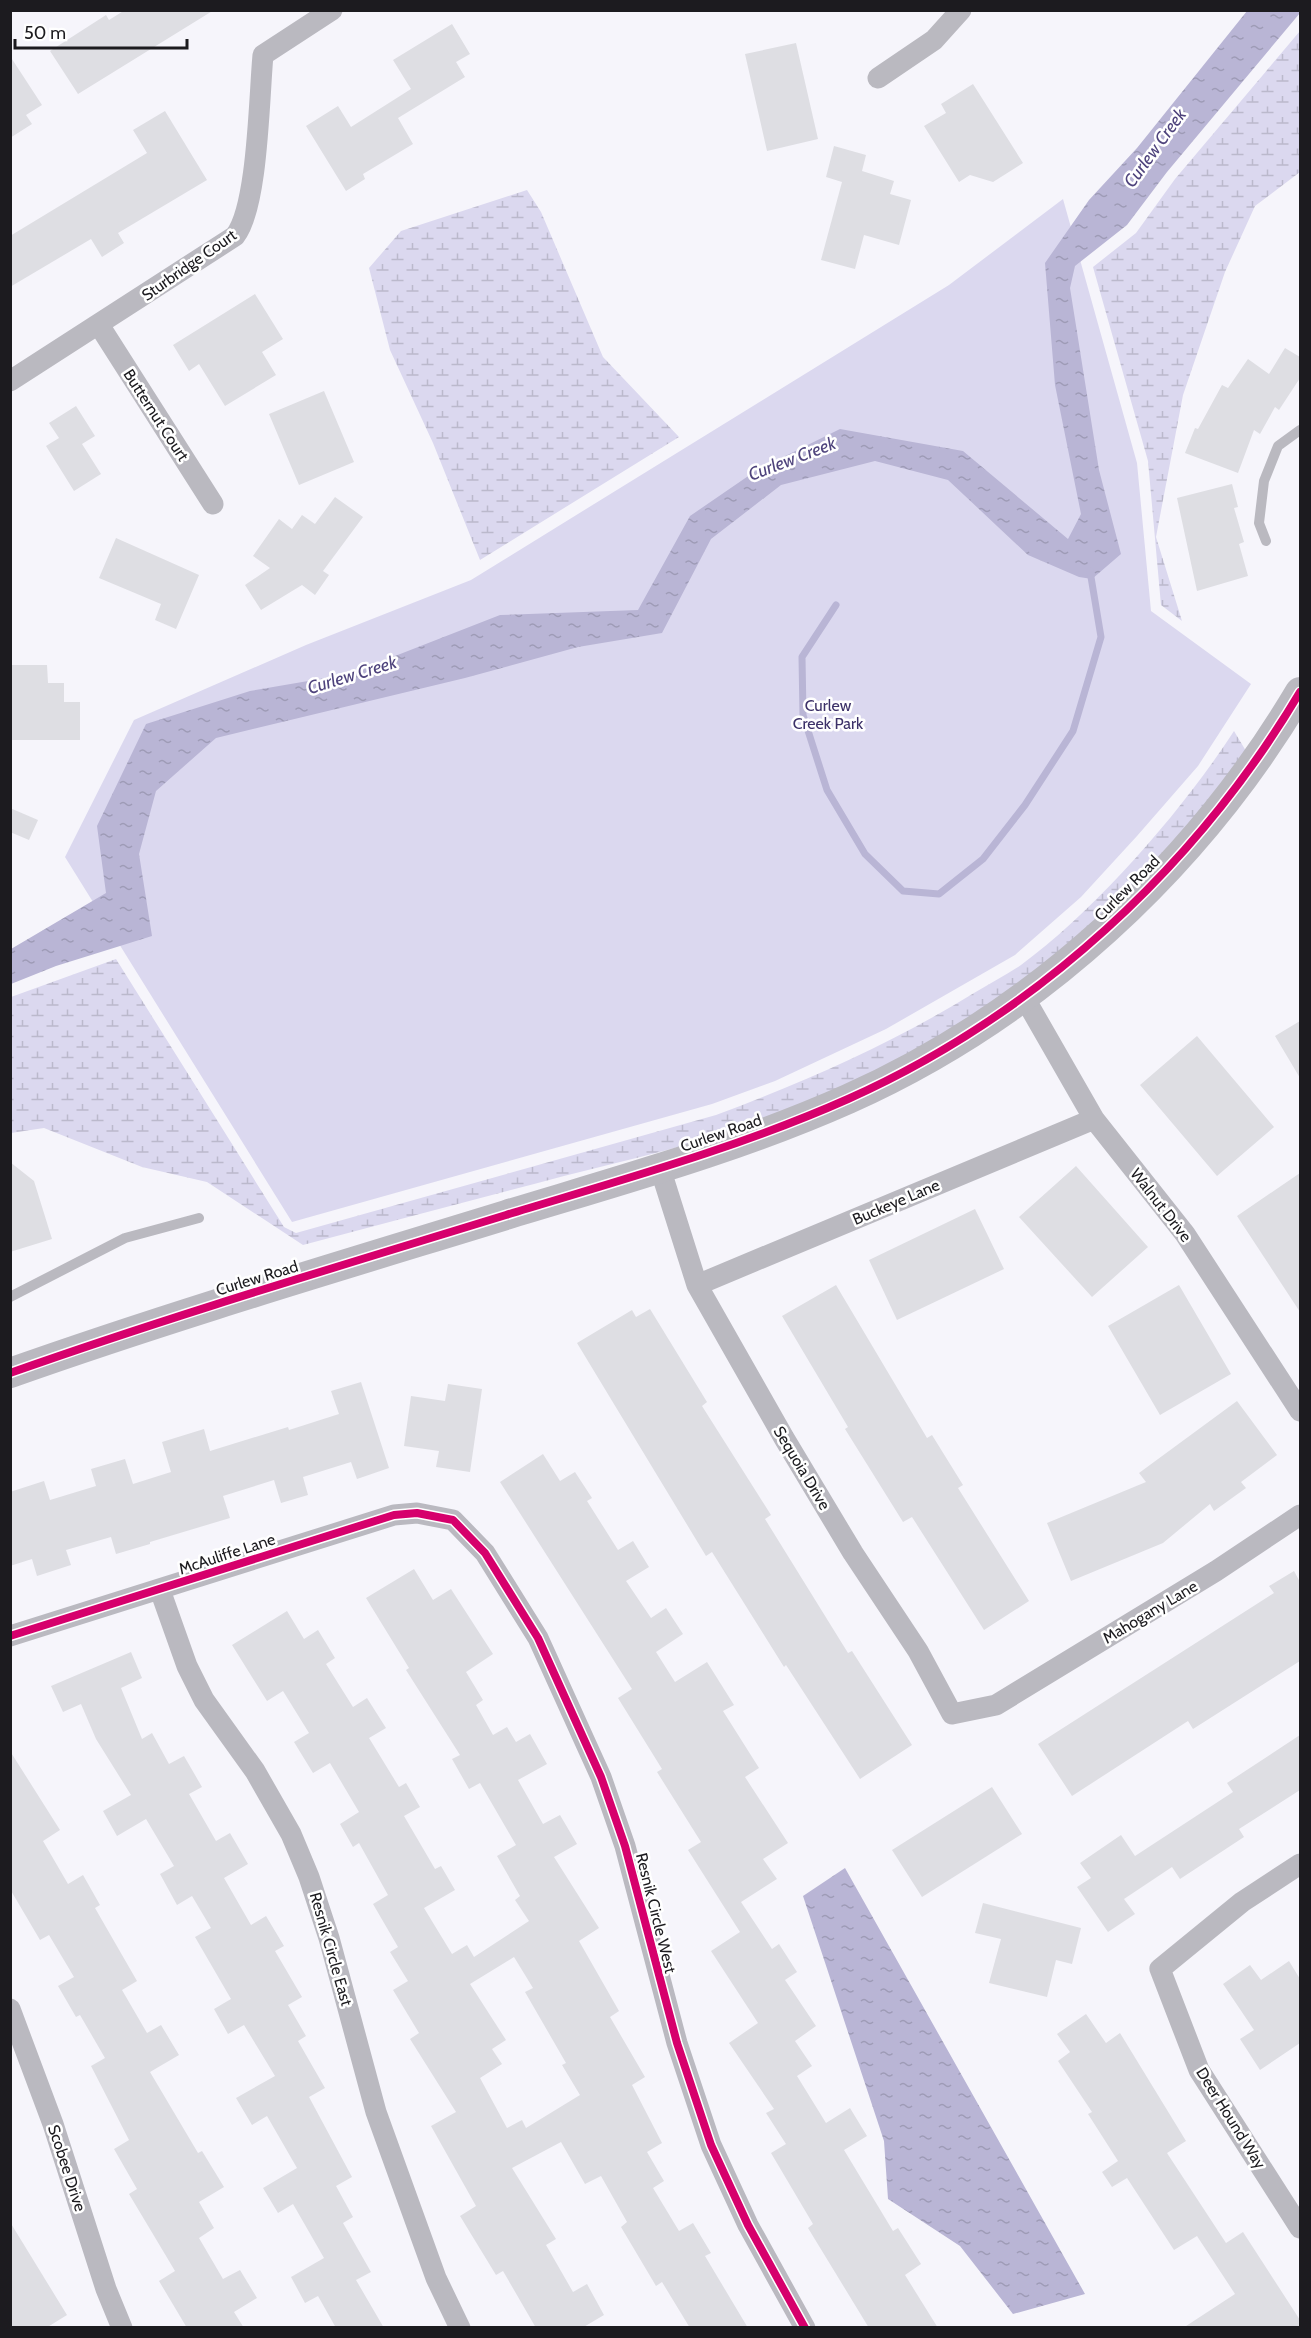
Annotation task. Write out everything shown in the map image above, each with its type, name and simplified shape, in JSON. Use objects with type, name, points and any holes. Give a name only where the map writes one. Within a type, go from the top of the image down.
[{"type":"main road","name":"Curlew Road","points":[[10,1373],[106,1340],[660,1168],[781,1127],[911,1069],[1024,997],[1118,919],[1157,879],[1223,804],[1271,741],[1300,692]]},
{"type":"street","name":"Sturbridge Court","points":[[10,381],[235,237],[242,227],[250,197],[263,56],[332,10]]},
{"type":"street","points":[[878,78],[934,40],[961,12]]},
{"type":"street","name":"Butternut Court","points":[[99,325],[213,504]]},
{"type":"street","name":"Walnut Drive","points":[[1024,997],[1094,1119],[1185,1234],[1300,1412]]},
{"type":"street","name":"Buckeye Lane","points":[[697,1286],[1094,1119]]},
{"type":"street","name":"Sequoia Drive","points":[[660,1168],[697,1286],[842,1534],[918,1652],[952,1714],[996,1705]]},
{"type":"street","name":"McAuliffe Lane","points":[[10,1636],[394,1515],[417,1514],[453,1520]]},
{"type":"street","name":"Mahogany Lane","points":[[996,1705],[1216,1572],[1300,1515]]},
{"type":"street","name":"Resnik Circle West","points":[[453,1520],[485,1553],[538,1638],[601,1777],[625,1845],[677,2043],[711,2145],[748,2225],[805,2328]]},
{"type":"street","name":"Resnik Circle East","points":[[160,1590],[186,1666],[200,1691],[255,1771],[291,1834],[309,1877],[329,1938],[380,2123],[433,2268],[460,2328]]},
{"type":"street","name":"Deer Hound Way","points":[[1300,1864],[1242,1902],[1160,1969],[1199,2070],[1300,2228]]},
{"type":"street","name":"Scobee Drive","points":[[10,2009],[28,2051],[106,2289],[122,2328]]},
{"type":"lane","points":[[1266,541],[1259,523],[1264,481],[1278,446],[1300,430]]},
{"type":"lane","points":[[10,1297],[125,1238],[199,1218]]},
{"type":"green space","points":[[1300,31],[1300,172],[1255,206],[1225,272],[1183,395],[1156,537],[1182,621],[1161,605],[1148,461],[1093,267],[1136,233],[1175,179]]},
{"type":"green space","points":[[527,190],[541,212],[603,357],[679,437],[480,560],[433,443],[390,350],[369,268],[401,231]]},
{"type":"green space","name":"Curlew Creek Park","points":[[1063,199],[1137,463],[1151,611],[1251,684],[1198,766],[1081,897],[1015,955],[886,1029],[775,1081],[712,1104],[292,1222],[65,857],[134,720],[306,645],[471,580],[949,285]]},
{"type":"green space","points":[[1234,731],[1246,751],[1210,799],[1130,890],[1086,932],[1050,961],[1013,989],[933,1040],[850,1083],[740,1128],[665,1150],[303,1245],[207,1182],[142,1167],[44,1128],[11,1133],[11,997],[116,959],[284,1227],[296,1233],[716,1115],[815,1075],[880,1045],[912,1029],[1021,965],[1050,942],[1108,888],[1190,793]]},
{"type":"water","name":"Curlew Creek","points":[[1247,11],[1300,11],[1300,13],[1167,172],[1127,225],[1075,266],[1070,288],[1099,470],[1121,554],[1092,579],[1079,577],[1028,555],[948,480],[875,461],[781,485],[711,539],[662,633],[578,647],[465,678],[216,738],[156,791],[139,854],[152,936],[56,966],[11,984],[11,949],[106,893],[97,826],[146,724],[250,691],[349,674],[500,615],[638,610],[690,516],[757,470],[840,429],[963,451],[1068,539],[1081,514],[1055,385],[1045,263],[1089,200],[1137,148]]},
{"type":"water","points":[[845,1868],[1085,2294],[1013,2314],[960,2246],[888,2199],[884,2141],[803,1896]]},
{"type":"building","points":[[125,10],[214,10],[78,94],[50,51],[106,15],[109,20]]},
{"type":"building","points":[[452,24],[470,54],[456,62],[465,77],[398,118],[413,144],[363,174],[365,179],[346,191],[306,126],[338,106],[351,127],[411,89],[393,60]]},
{"type":"building","points":[[796,43],[818,139],[767,151],[745,54]]},
{"type":"building","points":[[10,56],[42,105],[26,115],[32,124],[10,138]]},
{"type":"building","points":[[973,84],[1023,163],[993,182],[970,175],[959,182],[924,126],[946,113],[941,104]]},
{"type":"building","points":[[165,111],[207,180],[118,233],[124,243],[102,257],[91,239],[10,287],[10,236],[147,153],[133,130]]},
{"type":"building","points":[[834,146],[866,155],[862,171],[894,181],[890,194],[911,200],[899,245],[864,235],[855,269],[821,260],[842,182],[826,177]]},
{"type":"building","points":[[255,294],[283,339],[262,352],[276,375],[225,406],[199,364],[189,371],[173,345]]},
{"type":"building","points":[[1285,348],[1300,357],[1300,378],[1279,410],[1275,407],[1260,434],[1254,430],[1238,473],[1185,453],[1195,428],[1198,429],[1222,385],[1228,388],[1248,359],[1269,374]]},
{"type":"building","points":[[324,391],[354,462],[299,485],[269,414]]},
{"type":"building","points":[[76,406],[95,436],[82,444],[101,474],[74,491],[46,446],[59,438],[49,423]]},
{"type":"building","points":[[1232,484],[1238,507],[1234,508],[1244,542],[1239,544],[1248,576],[1197,591],[1177,498]]},
{"type":"building","points":[[335,497],[363,517],[323,571],[329,575],[315,595],[302,585],[261,610],[245,585],[270,568],[253,556],[279,519],[292,529],[302,515],[315,524]]},
{"type":"building","points":[[116,538],[199,575],[176,629],[155,620],[161,604],[99,578]]},
{"type":"building","points":[[10,665],[47,665],[48,683],[64,683],[64,702],[80,702],[80,740],[10,740]]},
{"type":"building","points":[[10,808],[38,820],[29,840],[10,832]]},
{"type":"building","points":[[1300,1021],[1300,1078],[1275,1036]]},
{"type":"building","points":[[1197,1036],[1274,1127],[1217,1176],[1140,1085]]},
{"type":"building","points":[[10,1162],[34,1181],[52,1239],[10,1252]]},
{"type":"building","points":[[1076,1166],[1148,1247],[1092,1297],[1019,1217]]},
{"type":"building","points":[[1300,1173],[1300,1312],[1237,1216]]},
{"type":"building","points":[[975,1209],[1004,1269],[897,1320],[869,1260]]},
{"type":"building","points":[[836,1285],[927,1438],[932,1435],[963,1485],[958,1488],[1029,1601],[984,1630],[912,1517],[903,1522],[845,1429],[848,1427],[782,1316]]},
{"type":"building","points":[[1179,1285],[1231,1374],[1160,1415],[1108,1326]]},
{"type":"building","points":[[650,1309],[707,1402],[702,1406],[771,1515],[765,1519],[848,1653],[852,1651],[912,1745],[860,1779],[786,1665],[784,1667],[712,1552],[706,1556],[577,1343],[632,1310],[636,1317]]},
{"type":"building","points":[[361,1382],[389,1468],[357,1479],[351,1462],[303,1477],[308,1495],[281,1503],[274,1480],[223,1496],[230,1518],[116,1554],[111,1537],[66,1550],[71,1565],[37,1576],[32,1559],[10,1566],[10,1492],[44,1481],[50,1500],[96,1486],[91,1469],[125,1459],[133,1484],[171,1472],[162,1442],[204,1429],[210,1451],[288,1427],[289,1430],[339,1414],[331,1391]]},
{"type":"building","points":[[448,1384],[482,1389],[470,1472],[436,1467],[439,1451],[404,1446],[411,1396],[445,1401]]},
{"type":"building","points":[[1237,1401],[1277,1455],[1241,1482],[1246,1488],[1214,1511],[1210,1504],[1163,1543],[1071,1581],[1047,1523],[1146,1482],[1139,1473]]},
{"type":"building","points":[[543,1454],[560,1481],[575,1472],[592,1498],[587,1501],[618,1550],[633,1541],[649,1567],[626,1581],[651,1618],[666,1608],[683,1634],[656,1652],[675,1682],[707,1662],[734,1705],[723,1711],[759,1768],[745,1777],[788,1843],[763,1859],[777,1879],[741,1902],[772,1949],[779,1944],[797,1972],[785,1980],[816,2026],[795,2041],[812,2066],[797,2076],[826,2123],[850,2108],[867,2136],[844,2150],[893,2231],[898,2228],[921,2264],[905,2275],[938,2328],[869,2328],[808,2228],[813,2224],[771,2153],[786,2144],[766,2113],[774,2109],[729,2043],[758,2023],[711,1951],[740,1932],[688,1850],[701,1842],[657,1772],[662,1769],[618,1698],[632,1689],[500,1482]]},
{"type":"building","points":[[414,1569],[433,1600],[451,1589],[493,1654],[466,1672],[483,1700],[476,1705],[493,1735],[507,1727],[516,1742],[530,1734],[547,1764],[518,1780],[543,1824],[560,1815],[577,1844],[554,1857],[599,1928],[579,1941],[619,2011],[610,2017],[645,2077],[632,2085],[662,2143],[647,2152],[664,2181],[653,2188],[679,2231],[693,2223],[711,2253],[705,2256],[748,2328],[690,2328],[662,2282],[656,2286],[621,2227],[627,2222],[601,2176],[585,2184],[561,2142],[512,2168],[556,2239],[546,2245],[573,2292],[587,2284],[604,2315],[582,2328],[536,2328],[503,2271],[496,2275],[460,2216],[476,2206],[431,2126],[456,2112],[410,2039],[419,2033],[393,1990],[408,1981],[390,1952],[398,1947],[373,1904],[388,1895],[359,1843],[353,1847],[340,1824],[359,1812],[330,1763],[313,1773],[294,1742],[309,1733],[283,1691],[267,1701],[232,1645],[287,1611],[304,1639],[318,1630],[335,1658],[326,1664],[353,1707],[367,1698],[386,1728],[369,1738],[399,1787],[406,1783],[420,1807],[404,1816],[435,1869],[441,1866],[455,1890],[424,1908],[452,1954],[467,1945],[474,1957],[529,1921],[515,1900],[520,1896],[497,1856],[516,1845],[480,1783],[469,1789],[452,1759],[460,1755],[406,1670],[409,1668],[366,1598]],"holes":[[[514,1957],[533,1988],[525,1992],[566,2063],[562,2065],[580,2095],[526,2128],[522,2120],[507,2128],[480,2078],[502,2064],[492,2049],[506,2040],[470,1984]]]},
{"type":"building","points":[[1294,1571],[1300,1582],[1300,1661],[1193,1729],[1188,1721],[1072,1796],[1038,1744],[1274,1593],[1269,1586]]},
{"type":"building","points":[[131,1652],[142,1678],[121,1688],[142,1739],[152,1733],[169,1764],[184,1756],[202,1787],[189,1794],[216,1841],[230,1833],[248,1864],[224,1878],[251,1925],[266,1916],[284,1946],[275,1951],[302,1997],[288,2005],[306,2036],[298,2041],[325,2088],[309,2097],[352,2177],[336,2186],[353,2217],[343,2223],[371,2272],[356,2280],[384,2328],[336,2328],[318,2296],[305,2303],[291,2277],[324,2258],[293,2204],[278,2213],[263,2188],[297,2168],[267,2116],[252,2125],[236,2098],[275,2076],[244,2025],[228,2034],[214,2009],[231,1999],[195,1937],[211,1928],[192,1896],[177,1905],[160,1874],[174,1866],[146,1819],[117,1836],[103,1811],[131,1795],[96,1739],[81,1704],[63,1712],[51,1686]]},
{"type":"building","points":[[1300,1735],[1300,1790],[1239,1829],[1244,1837],[1180,1879],[1172,1867],[1124,1899],[1135,1914],[1108,1932],[1077,1887],[1091,1878],[1080,1863],[1121,1835],[1135,1856],[1233,1792],[1227,1783]]},
{"type":"building","points":[[10,1751],[60,1830],[43,1841],[68,1884],[83,1875],[100,1905],[95,1908],[137,1981],[122,1990],[147,2033],[161,2025],[179,2055],[150,2072],[198,2153],[202,2151],[224,2187],[199,2202],[214,2228],[199,2238],[223,2279],[240,2270],[257,2298],[234,2312],[244,2328],[187,2328],[159,2281],[175,2271],[129,2194],[137,2189],[114,2149],[129,2140],[91,2066],[105,2058],[80,2015],[76,2017],[58,1986],[74,1977],[49,1935],[40,1940],[10,1889]]},
{"type":"building","points":[[992,1787],[1022,1834],[922,1897],[892,1850]]},
{"type":"building","points":[[983,1903],[1081,1928],[1072,1964],[1056,1960],[1047,1997],[989,1983],[1001,1939],[975,1933]]},
{"type":"building","points":[[1289,1961],[1300,1979],[1300,2043],[1260,2070],[1240,2039],[1254,2030],[1223,1984],[1250,1965],[1261,1980]]},
{"type":"building","points":[[1086,2014],[1106,2043],[1120,2033],[1186,2141],[1167,2153],[1226,2243],[1243,2232],[1300,2320],[1300,2328],[1183,2328],[1235,2294],[1197,2236],[1174,2250],[1127,2178],[1112,2187],[1102,2172],[1118,2161],[1088,2114],[1092,2112],[1058,2061],[1070,2052],[1057,2034]]},
{"type":"building","points":[[10,2222],[67,2315],[46,2328],[10,2328]]},
{"type":"waterway","points":[[836,605],[802,657],[803,715],[827,790],[865,854],[903,891],[939,894],[983,859],[1025,805],[1073,731],[1101,637],[1090,571]]},
{"type":"cycle path","points":[[10,1373],[195,1311],[722,1148],[806,1117],[917,1065],[983,1025],[1046,979],[1106,930],[1161,876],[1212,818],[1258,756],[1300,692]]},
{"type":"cycle path","points":[[10,1636],[394,1515],[417,1513],[453,1520],[485,1553],[538,1638],[601,1777],[625,1846],[677,2043],[711,2145],[748,2225],[805,2328]]}]
